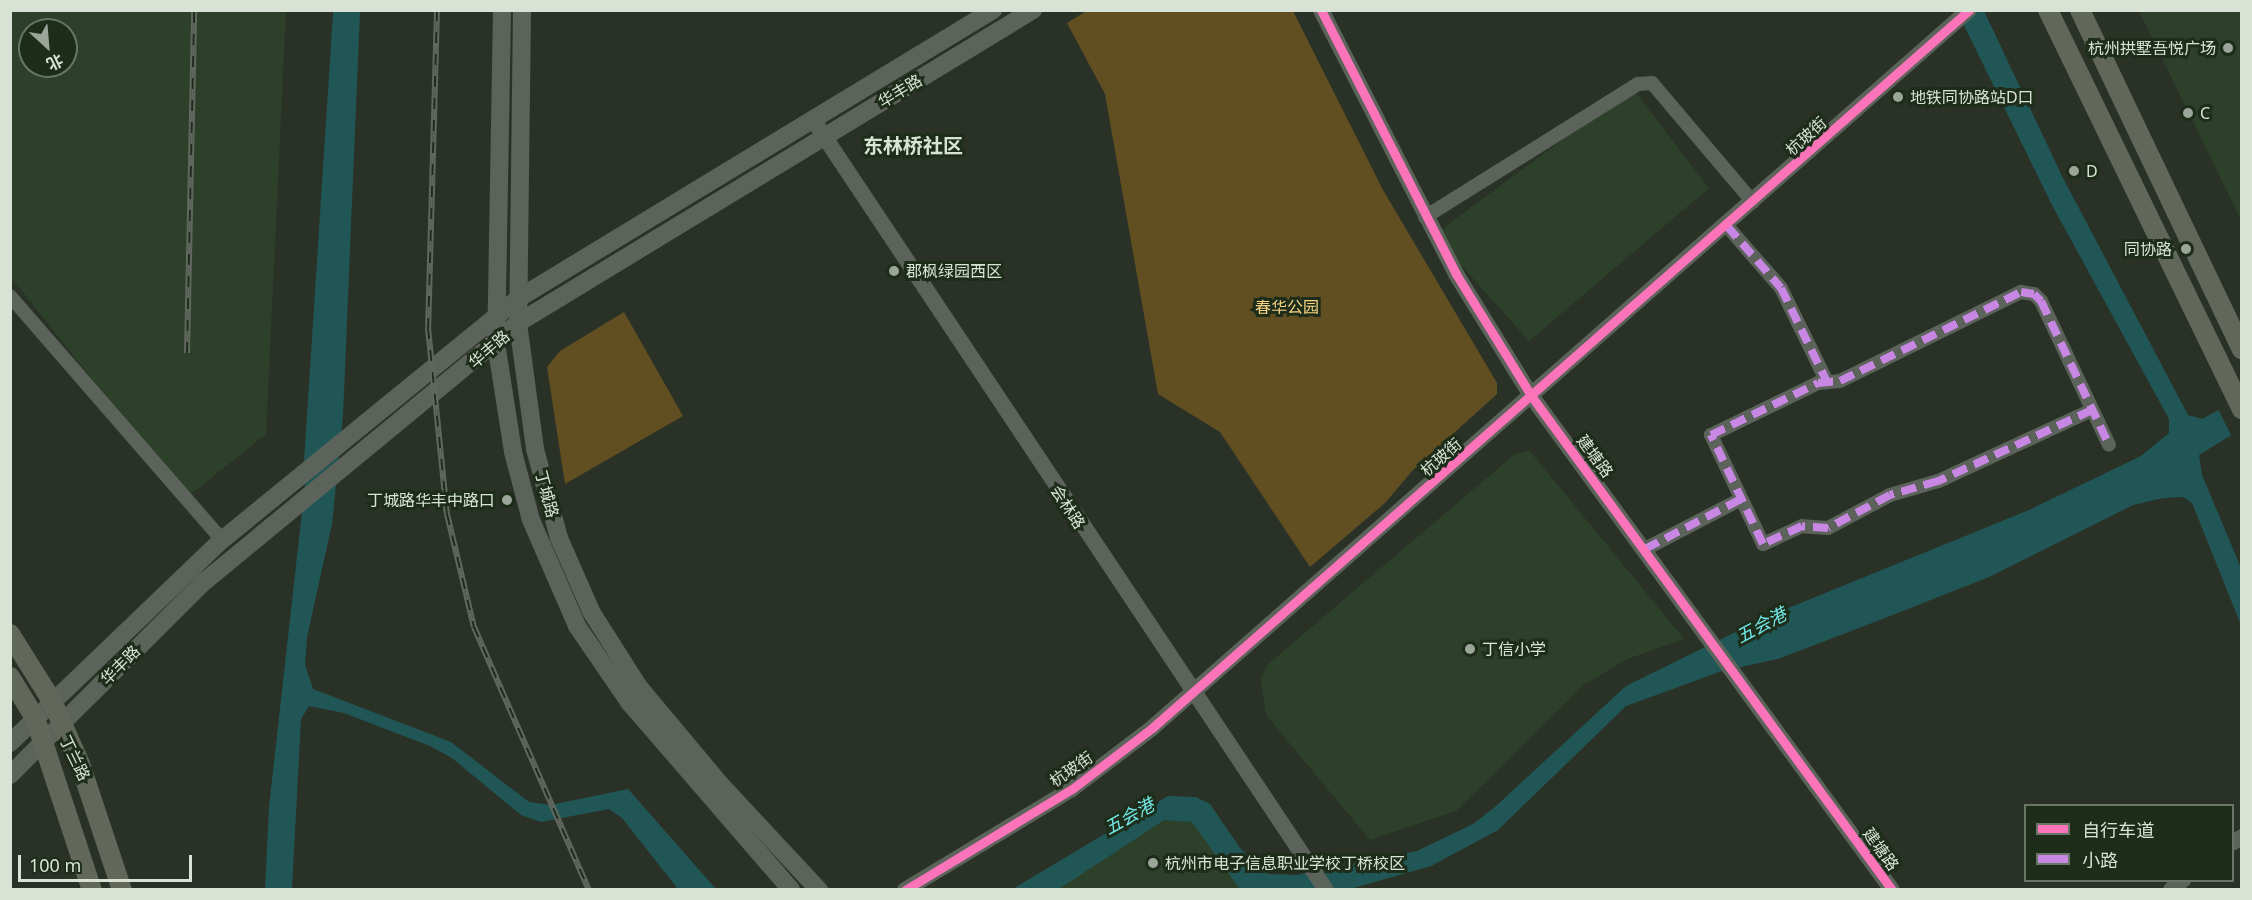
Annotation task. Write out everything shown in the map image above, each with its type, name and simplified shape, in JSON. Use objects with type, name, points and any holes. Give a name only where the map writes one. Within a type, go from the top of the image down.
[{"type":"main road","name":"丁城路","points":[[502,10],[496,343],[513,452],[531,520],[577,626],[629,702],[791,890]]},
{"type":"main road","name":"丁城路","points":[[522,10],[518,323],[535,449],[559,538],[592,613],[639,687],[721,785],[819,890]]},
{"type":"main road","name":"华丰路","points":[[10,743],[222,540],[293,479],[519,298],[814,121],[993,10]]},
{"type":"main road","name":"华丰路","points":[[10,775],[204,582],[518,323],[1033,10]]},
{"type":"main road","points":[[2048,10],[2237,400]]},
{"type":"main road","points":[[2080,10],[2241,349]]},
{"type":"main road","name":"丁兰路","points":[[10,634],[52,701],[59,725],[88,785],[122,890]]},
{"type":"main road","name":"丁兰路","points":[[10,677],[35,718],[92,890]]},
{"type":"street","name":"建塘路","points":[[1321,10],[1425,217],[1532,397],[1706,631],[1892,890]]},
{"type":"street","name":"杭玻街","points":[[905,890],[1072,789],[1192,694],[1727,226],[1969,10]]},
{"type":"street","points":[[1425,217],[1638,84],[1652,83],[1753,202]]},
{"type":"street","name":"会林路","points":[[814,121],[1192,694],[1326,890]]},
{"type":"street","points":[[1727,226],[1780,288],[1827,382]]},
{"type":"street","points":[[2092,410],[1938,481],[1890,495],[1828,528],[1802,526],[1763,544],[1711,435],[1827,382],[1840,381],[2021,292],[2034,294],[2041,301],[2109,445]]},
{"type":"street","points":[[10,296],[222,540]]},
{"type":"street","points":[[1645,549],[1741,499]]},
{"type":"shaded area","points":[[11,11],[286,11],[266,434],[186,498],[11,277]]},
{"type":"shaded area","points":[[2139,11],[2241,11],[2241,220]]},
{"type":"shaded area","points":[[1632,88],[1709,188],[1529,341],[1434,235]]},
{"type":"shaded area","name":"丁信小学","points":[[1529,450],[1684,639],[1625,660],[1584,685],[1456,811],[1370,840],[1266,715],[1261,679],[1267,665],[1515,454]]},
{"type":"shaded area","name":"杭州市电子信息职业学校丁桥校区","points":[[1176,804],[1210,820],[1249,890],[1035,890]]},
{"type":"green space","name":"春华公园","points":[[1088,10],[1293,11],[1383,190],[1497,383],[1497,394],[1413,470],[1385,503],[1310,567],[1220,432],[1158,394],[1105,94],[1067,23]]},
{"type":"green space","points":[[624,312],[683,416],[565,484],[547,367],[560,351]]},
{"type":"water","points":[[335,11],[360,11],[343,416],[332,524],[307,637],[305,665],[313,689],[451,742],[529,802],[551,805],[628,789],[716,889],[678,889],[622,818],[609,809],[541,822],[521,815],[452,758],[430,746],[344,713],[309,706],[301,719],[292,889],[265,890],[269,807],[305,485]]},
{"type":"water","name":"五会港","points":[[1957,11],[1984,11],[2063,178],[2188,415],[2202,419],[2241,398],[2241,429],[2199,455],[2202,475],[2241,568],[2241,625],[2192,503],[2183,497],[2163,498],[2133,505],[1989,577],[1885,618],[1778,659],[1722,671],[1626,706],[1498,830],[1431,866],[1350,889],[1240,889],[1192,822],[1164,820],[1059,889],[1011,890],[1168,796],[1196,797],[1210,804],[1240,848],[1268,874],[1297,875],[1417,851],[1473,824],[1495,807],[1626,686],[1764,618],[2029,510],[2141,456],[2169,433],[2169,419],[2052,205]]},
{"type":"pier","points":[[2242,395],[2242,432],[2232,437],[2217,407]]},
{"type":"waterway","points":[[306,462],[335,10]]},
{"type":"railway","points":[[187,353],[194,10]]},
{"type":"railway","points":[[437,10],[428,328],[447,514],[474,627],[589,890]]},
{"type":"marked path","points":[[1727,226],[1781,288],[1827,382]]},
{"type":"marked path","points":[[2092,410],[1938,481],[1890,495],[1828,528],[1802,526],[1763,544],[1711,435],[1818,383],[1840,381],[2021,292],[2034,294],[2041,301],[2109,445]]},
{"type":"marked path","points":[[1645,549],[1741,499]]},
{"type":"cycle path","points":[[1321,10],[1456,274],[1532,397],[1892,890]]},
{"type":"cycle path","points":[[905,890],[1072,789],[1152,728],[1969,10]]},
{"type":"place","name":"杭州拱墅吾悦广场","points":[[2228,48]]},
{"type":"place","name":"地铁同协路站D口","points":[[1898,97]]},
{"type":"place","name":"C","points":[[2188,113]]},
{"type":"place","name":"D","points":[[2074,171]]},
{"type":"place","name":"同协路","points":[[2186,249]]},
{"type":"place","name":"郡枫绿园西区","points":[[894,271]]},
{"type":"place","name":"丁城路华丰中路口","points":[[507,500]]},
{"type":"place","name":"丁信小学","points":[[1470,649]]},
{"type":"place","name":"杭州市电子信息职业学校丁桥校区","points":[[1153,863]]},
{"type":"district","name":"东林桥社区","points":[[913,145]]}]
